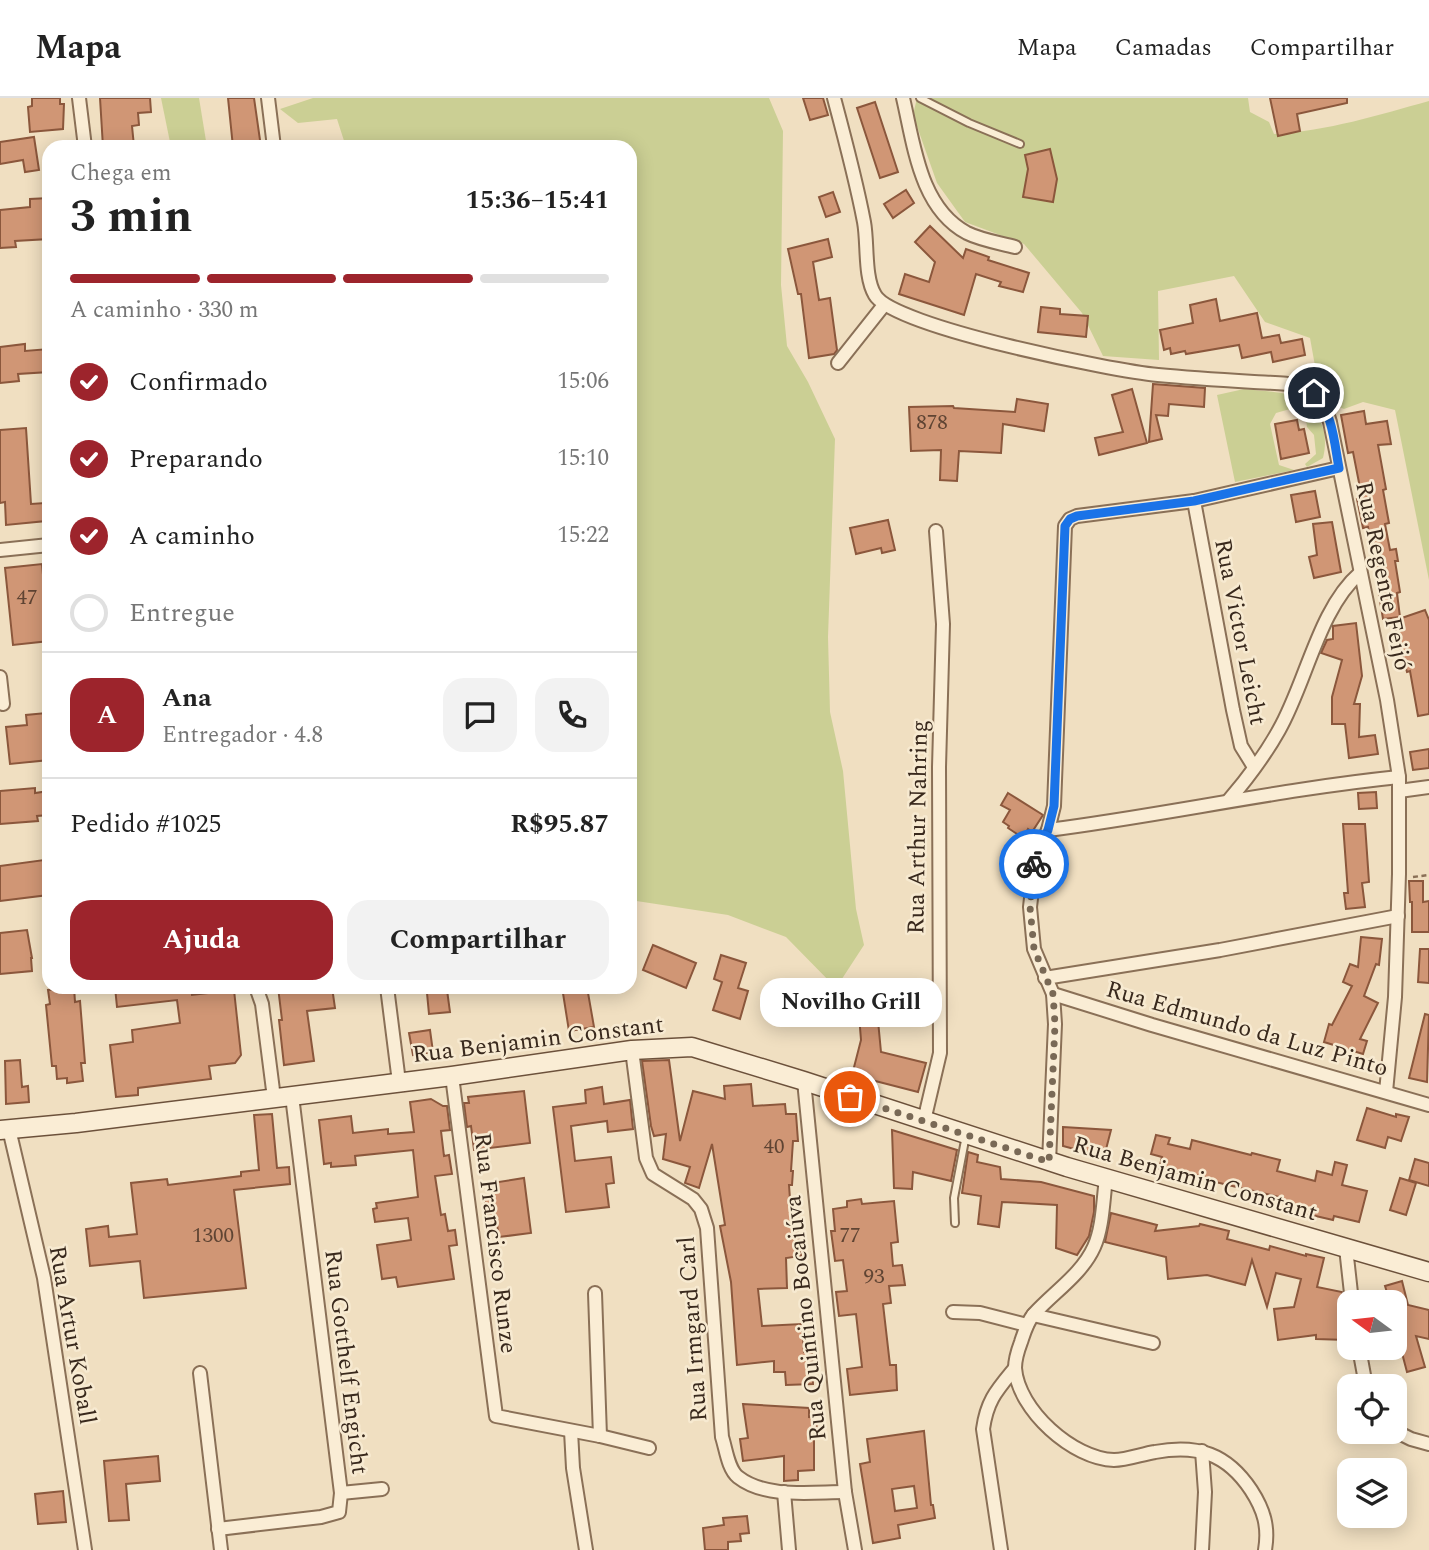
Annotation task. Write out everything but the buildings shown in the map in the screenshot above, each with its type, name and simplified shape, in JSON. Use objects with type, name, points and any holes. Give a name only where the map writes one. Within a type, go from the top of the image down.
[{"type":"main road","name":"Rua Benjamin Constant","points":[[4,1130],[452,1076],[632,1049],[692,1047],[1049,1162],[1429,1272]]},
{"type":"street","points":[[79,98],[84,140]]},
{"type":"street","points":[[268,98],[273,140]]},
{"type":"street","points":[[834,98],[865,223],[870,281],[875,296],[884,305],[838,363]]},
{"type":"street","points":[[904,98],[921,175],[945,217],[968,234],[1014,247]]},
{"type":"street","name":"Rua Regente Feijó","points":[[884,305],[896,312],[965,334],[1076,362],[1156,375],[1292,385],[1314,393],[1325,405],[1387,700],[1399,777],[1395,997],[1386,1092]]},
{"type":"street","points":[[1049,1162],[1055,1024],[1053,994],[1034,949],[1030,907],[1036,855],[1048,830],[1057,775],[1065,526],[1070,519],[1077,516],[1194,501],[1339,468]]},
{"type":"street","name":"Rua Victor Leicht","points":[[1194,501],[1241,746],[1254,767]]},
{"type":"street","name":"Rua Arthur Nahring","points":[[924,1121],[940,1053],[939,767],[943,624],[936,531]]},
{"type":"street","points":[[0,550],[42,546]]},
{"type":"street","points":[[1229,800],[1280,729],[1346,584],[1360,573]]},
{"type":"street","points":[[0,677],[3,704]]},
{"type":"street","points":[[1048,830],[1229,800],[1399,777]]},
{"type":"street","points":[[1399,791],[1429,787]]},
{"type":"street","points":[[1045,978],[1220,950],[1398,916]]},
{"type":"street","name":"Rua Gotthelf Engicht","points":[[218,1529],[330,1515],[339,1512],[341,1493],[283,1097],[258,994]]},
{"type":"street","points":[[388,994],[399,1082]]},
{"type":"street","name":"Rua Edmundo da Luz Pinto","points":[[1053,994],[1429,1105]]},
{"type":"street","name":"Rua Irmgard Carl","points":[[632,1049],[646,1158],[653,1174],[693,1199],[701,1209],[708,1228],[722,1437],[731,1467],[737,1477],[759,1488],[785,1492],[845,1492]]},
{"type":"street","name":"Rua Francisco Runze","points":[[452,1076],[496,1416],[571,1431]]},
{"type":"street","name":"Rua Quintino Bocaiúva","points":[[804,1081],[845,1492],[855,1550]]},
{"type":"street","name":"Rua Artur Koball","points":[[4,1130],[44,1278],[85,1550]]},
{"type":"street","points":[[1106,1179],[1094,1248],[1072,1277],[1030,1320],[1018,1348],[1015,1368],[1028,1401],[1053,1434],[1092,1457],[1115,1460],[1177,1449],[1202,1451],[1226,1461],[1242,1477],[1265,1516],[1268,1532],[1265,1550]]},
{"type":"street","points":[[1346,1248],[1351,1290]]},
{"type":"street","points":[[595,1293],[600,1436]]},
{"type":"street","points":[[953,1312],[1030,1320],[1153,1343]]},
{"type":"street","points":[[1001,1550],[983,1429],[991,1396],[1015,1368]]},
{"type":"street","points":[[200,1373],[221,1550]]},
{"type":"street","points":[[586,1550],[573,1468],[571,1431],[649,1448]]},
{"type":"street","points":[[1407,1437],[1429,1444]]},
{"type":"street","points":[[1202,1451],[1205,1492],[1202,1550]]},
{"type":"street","points":[[341,1493],[382,1489]]},
{"type":"street","points":[[785,1492],[789,1550]]},
{"type":"lane","points":[[920,98],[1020,144]]},
{"type":"lane","points":[[955,1223],[954,1198],[966,1135]]},
{"type":"path","points":[[1399,879],[1429,875]]},
{"type":"green space","points":[[161,98],[199,98],[206,140],[170,140]]},
{"type":"green space","points":[[313,98],[769,98],[783,131],[781,285],[787,346],[808,382],[835,439],[828,637],[830,712],[843,771],[856,909],[864,945],[836,988],[786,937],[728,915],[637,901],[637,140],[344,140],[337,119],[298,123],[280,109]]},
{"type":"green space","points":[[917,98],[1248,98],[1250,112],[1269,122],[1274,134],[1333,126],[1429,101],[1429,580],[1395,410],[1363,402],[1344,409],[1339,407],[1333,393],[1317,377],[1310,338],[1265,322],[1234,276],[1158,291],[1159,360],[1103,356],[1082,313],[1024,244],[965,222],[937,183],[913,115]]},
{"type":"green space","points":[[1244,389],[1288,394],[1306,403],[1320,421],[1323,430],[1323,458],[1307,467],[1305,464],[1316,454],[1314,435],[1307,427],[1306,419],[1290,409],[1276,413],[1270,424],[1279,465],[1294,470],[1235,482],[1217,395]]},
{"type":"way so far","points":[[850,1097],[1049,1162],[1055,1024],[1053,994],[1034,949],[1030,907],[1034,864]]},
{"type":"place","name":"Novilho Grill","points":[[850,1097]]},
{"type":"route","points":[[1034,864],[1048,830],[1057,775],[1065,526],[1070,519],[1077,516],[1194,501],[1339,468],[1325,405],[1314,393]]}]
